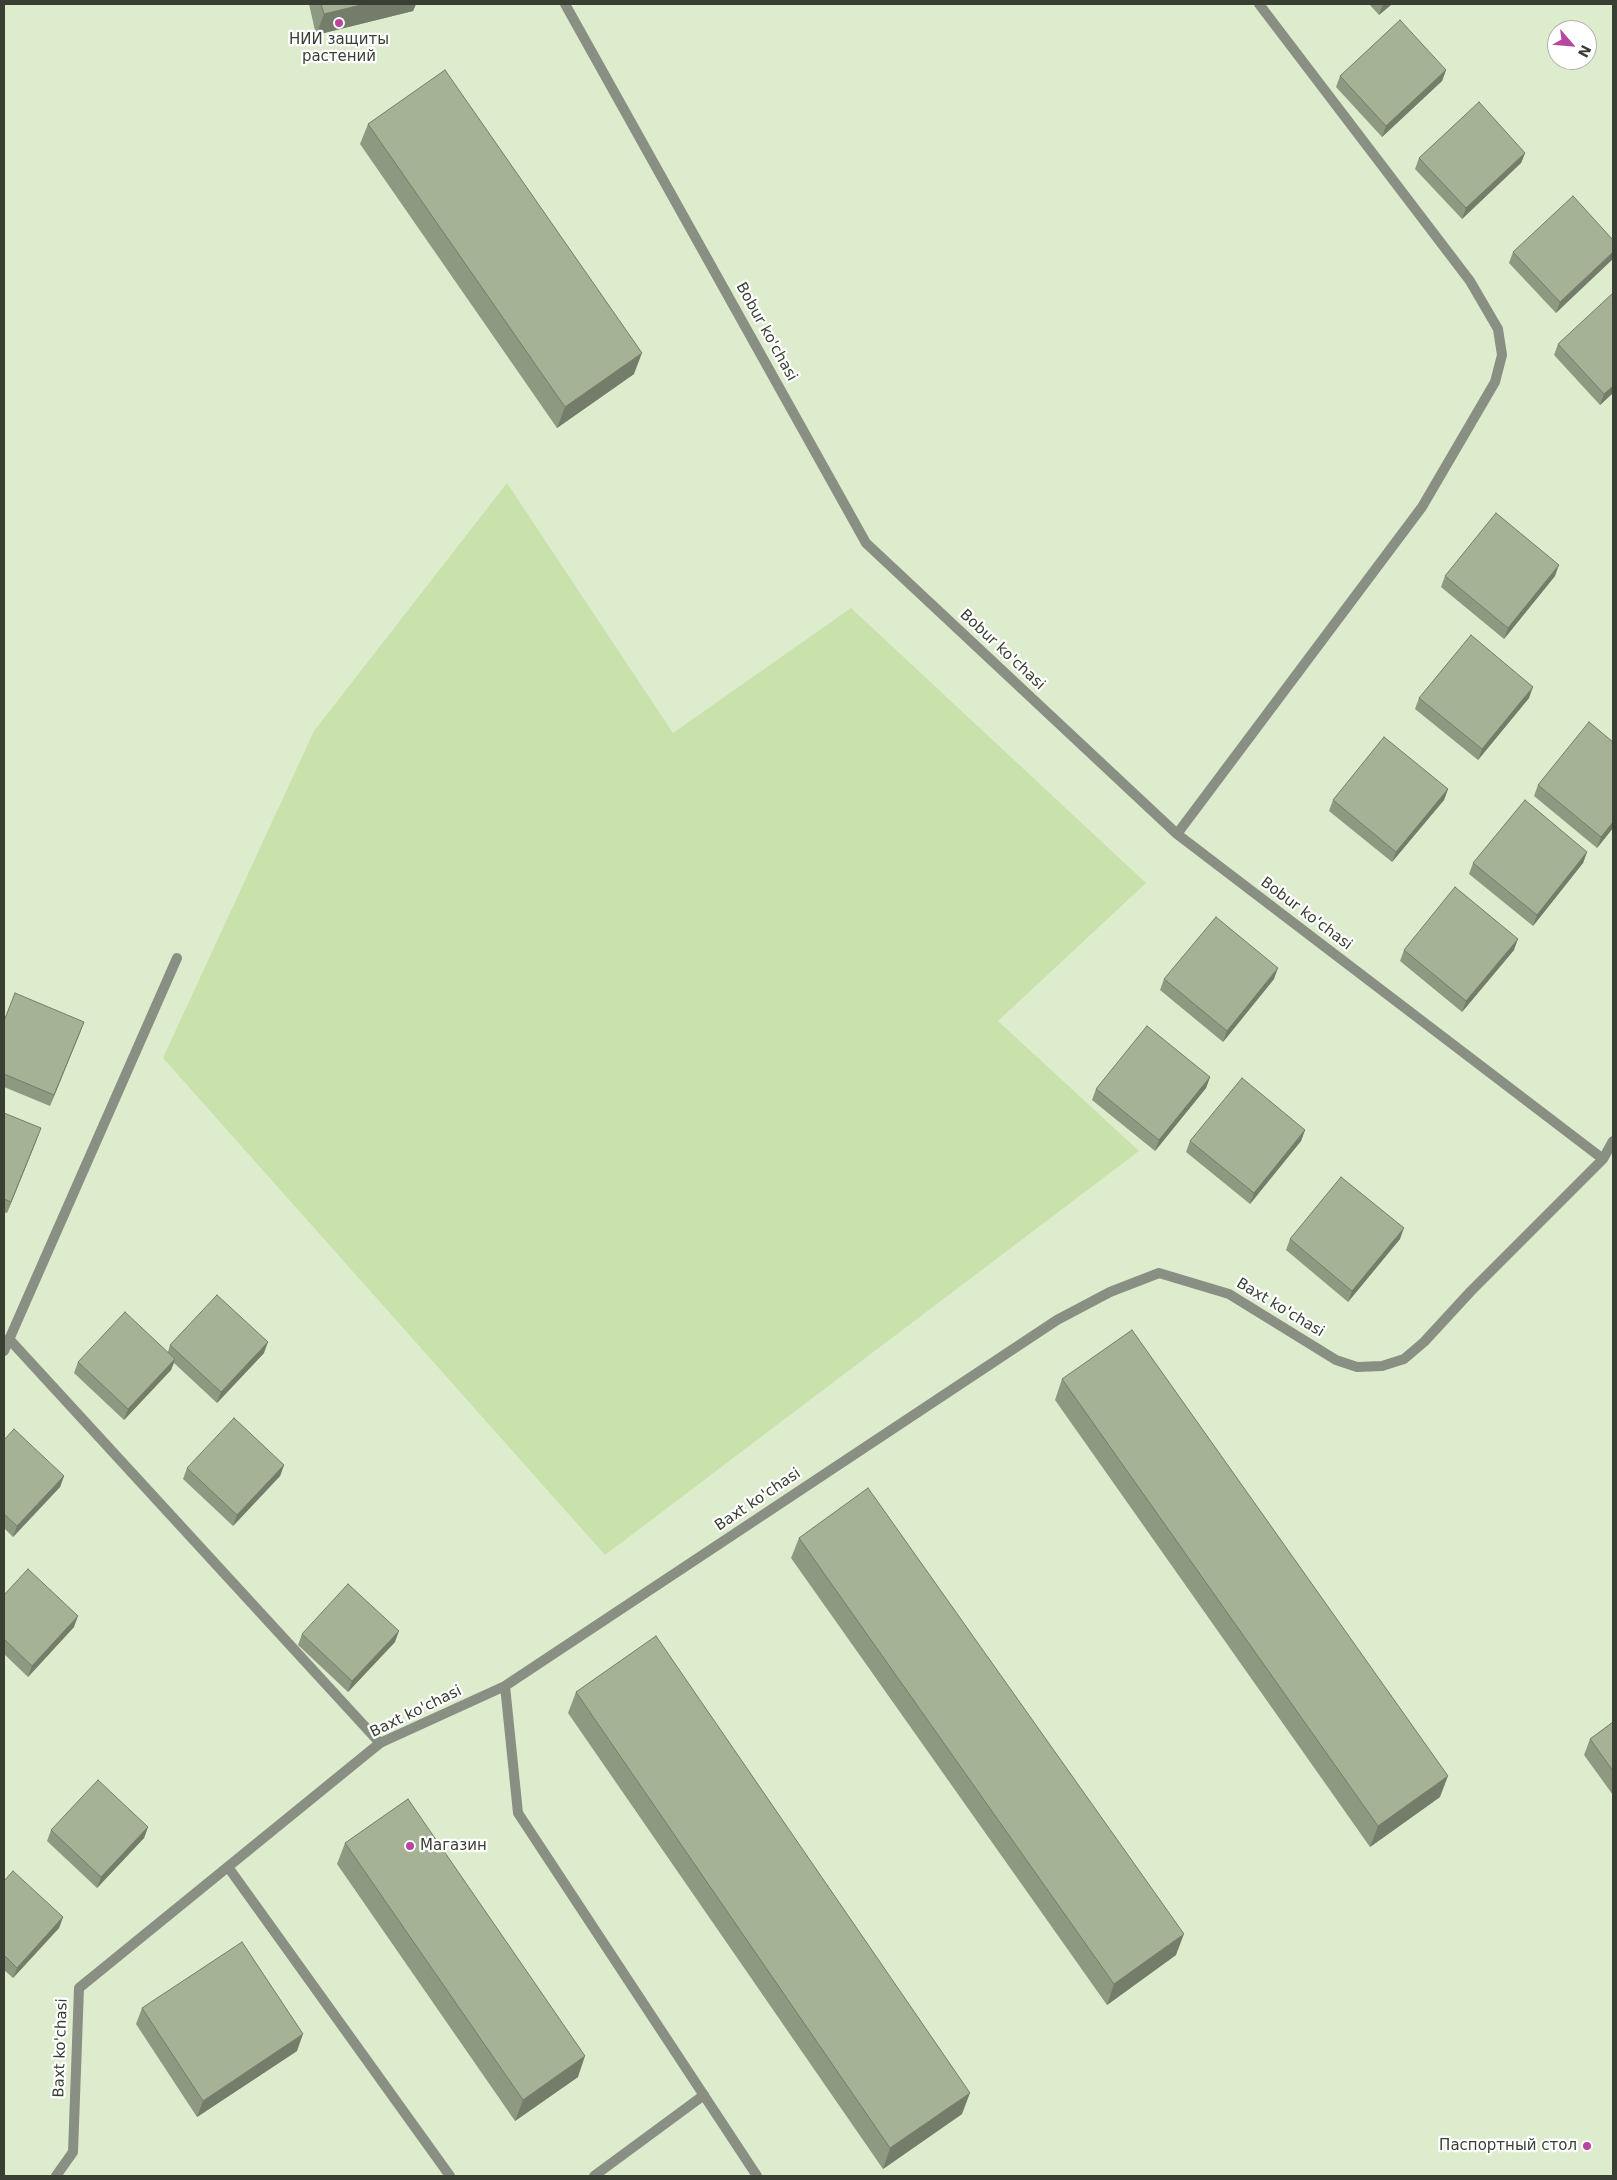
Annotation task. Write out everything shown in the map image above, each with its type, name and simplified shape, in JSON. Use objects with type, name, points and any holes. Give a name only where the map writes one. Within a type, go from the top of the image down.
[{"type":"street","name":"Bobur ko'chasi","points":[[565,4],[866,543],[1177,834],[1603,1159]]},
{"type":"street","points":[[1177,834],[1422,507],[1495,382],[1502,355],[1498,329],[1470,281],[1259,4]]},
{"type":"street","points":[[4,1351],[177,958]]},
{"type":"street","name":"Baxt ko'chasi","points":[[56,2176],[73,2152],[78,1988],[380,1744],[505,1686],[1058,1320],[1110,1292],[1159,1273],[1229,1294],[1336,1360],[1357,1367],[1382,1366],[1404,1358],[1424,1342],[1471,1290],[1603,1159],[1613,1141]]},
{"type":"street","points":[[9,1339],[380,1744]]},
{"type":"street","points":[[505,1686],[518,1813],[757,2176]]},
{"type":"street","points":[[228,1866],[450,2176]]},
{"type":"street","points":[[594,2176],[704,2096]]},
{"type":"green space","points":[[507,483],[673,733],[851,608],[1146,883],[998,1021],[1139,1151],[605,1555],[163,1058],[314,731]]},
{"type":"building","points":[[321,4],[365,4],[324,14]]},
{"type":"building","points":[[1400,20],[1446,70],[1386,126],[1340,76]]},
{"type":"building","points":[[445,70],[642,353],[565,407],[368,124]]},
{"type":"building","points":[[1479,102],[1525,153],[1466,208],[1419,158]]},
{"type":"building","points":[[1573,196],[1613,240],[1613,252],[1560,302],[1513,252]]},
{"type":"building","points":[[1613,293],[1613,386],[1604,394],[1558,344]]},
{"type":"building","points":[[1496,513],[1559,565],[1508,628],[1445,576]]},
{"type":"building","points":[[1471,635],[1533,687],[1482,749],[1419,698]]},
{"type":"building","points":[[1589,722],[1613,742],[1613,822],[1601,837],[1538,785]]},
{"type":"building","points":[[1384,737],[1448,789],[1396,852],[1333,800]]},
{"type":"building","points":[[1525,800],[1587,852],[1537,915],[1473,863]]},
{"type":"building","points":[[1455,887],[1518,939],[1466,1001],[1404,950]]},
{"type":"building","points":[[1216,917],[1278,968],[1227,1031],[1164,979]]},
{"type":"building","points":[[15,993],[84,1022],[54,1095],[4,1074],[4,1021]]},
{"type":"building","points":[[1147,1026],[1210,1077],[1159,1140],[1096,1089]]},
{"type":"building","points":[[1242,1078],[1305,1130],[1254,1193],[1190,1141]]},
{"type":"building","points":[[4,1113],[41,1128],[11,1202],[4,1199]]},
{"type":"building","points":[[1341,1177],[1404,1228],[1352,1291],[1290,1239]]},
{"type":"building","points":[[217,1295],[268,1342],[221,1392],[170,1345]]},
{"type":"building","points":[[125,1312],[175,1359],[128,1409],[78,1362]]},
{"type":"building","points":[[1132,1330],[1448,1776],[1378,1826],[1062,1379]]},
{"type":"building","points":[[234,1418],[284,1465],[237,1515],[187,1468]]},
{"type":"building","points":[[14,1429],[64,1476],[17,1526],[4,1514],[4,1440]]},
{"type":"building","points":[[868,1488],[1184,1934],[1114,1984],[799,1538]]},
{"type":"building","points":[[28,1569],[78,1616],[32,1666],[4,1639],[4,1595]]},
{"type":"building","points":[[348,1584],[399,1631],[352,1681],[302,1634]]},
{"type":"building","points":[[656,1636],[970,2093],[890,2148],[576,1692]]},
{"type":"building","points":[[1613,1722],[1613,1771],[1590,1739]]},
{"type":"building","points":[[98,1780],[148,1827],[101,1877],[51,1830]]},
{"type":"building","points":[[408,1799],[585,2056],[523,2100],[345,1843]]},
{"type":"building","points":[[13,1871],[63,1917],[17,1968],[4,1955],[4,1881]]},
{"type":"building","points":[[242,1942],[303,2034],[203,2101],[142,2008]]},
{"type":"place","name":"НИИ защиты растений","points":[[339,23]]},
{"type":"place","name":"Магазин","points":[[410,1846]]},
{"type":"place","name":"Паспортный стол","points":[[1587,2146]]}]
